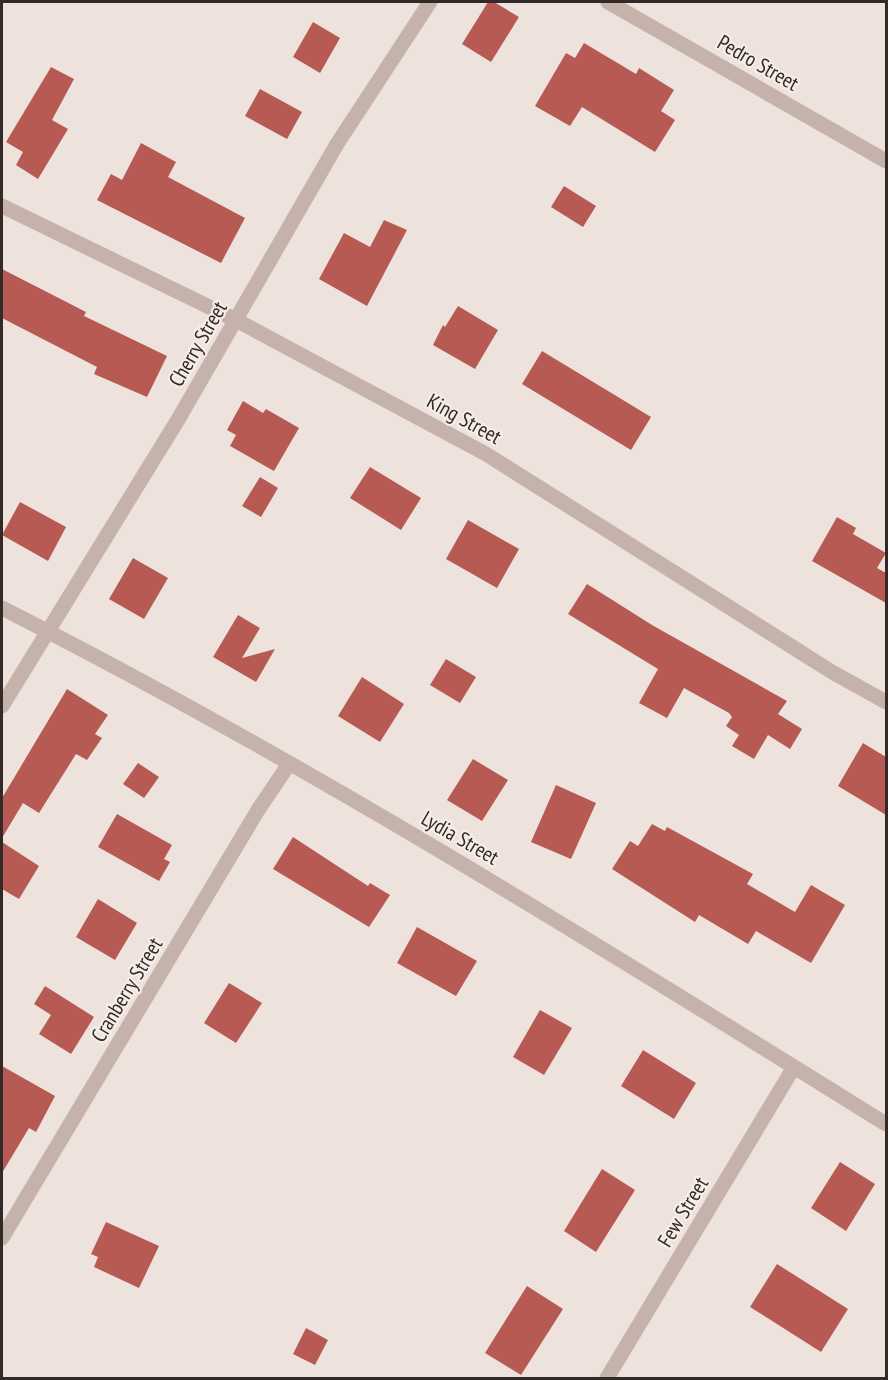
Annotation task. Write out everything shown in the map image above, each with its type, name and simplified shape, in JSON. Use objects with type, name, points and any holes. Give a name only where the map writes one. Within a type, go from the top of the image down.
[{"type":"street","name":"Cherry Street","points":[[2,706],[236,320],[337,144],[430,2]]},
{"type":"street","name":"Pedro Street","points":[[608,2],[886,161]]},
{"type":"street","name":"King Street","points":[[2,206],[236,320],[486,454],[832,672],[886,702]]},
{"type":"street","name":"Lydia Street","points":[[2,608],[289,764],[525,900],[886,1124]]},
{"type":"street","name":"Cranberry Street","points":[[2,1238],[201,909],[258,810],[289,764]]},
{"type":"street","name":"Few Street","points":[[607,1378],[794,1067]]},
{"type":"building","points":[[488,2],[494,2],[519,17],[491,62],[462,44]]},
{"type":"building","points":[[313,22],[340,38],[320,73],[293,57]]},
{"type":"building","points":[[584,43],[636,74],[639,68],[674,90],[661,111],[675,120],[655,152],[582,107],[570,126],[535,106],[566,53],[575,58]]},
{"type":"building","points":[[51,67],[74,79],[52,120],[68,129],[38,179],[16,165],[23,152],[6,142]]},
{"type":"building","points":[[260,89],[302,112],[287,139],[245,116]]},
{"type":"building","points":[[141,143],[176,162],[168,177],[245,218],[221,263],[97,200],[111,174],[122,180]]},
{"type":"building","points":[[564,186],[596,206],[583,227],[551,207]]},
{"type":"building","points":[[384,220],[407,230],[367,306],[319,279],[344,233],[370,247]]},
{"type":"building","points":[[2,269],[86,312],[84,316],[167,356],[147,397],[94,374],[97,367],[2,318]]},
{"type":"building","points":[[458,306],[498,330],[475,369],[433,345],[443,325],[445,327]]},
{"type":"building","points":[[542,351],[651,417],[631,450],[522,384]]},
{"type":"building","points":[[243,401],[263,413],[266,409],[299,428],[274,471],[230,446],[236,435],[227,430]]},
{"type":"building","points":[[370,467],[421,498],[401,530],[350,498]]},
{"type":"building","points":[[260,477],[278,488],[261,517],[242,506]]},
{"type":"building","points":[[20,502],[66,527],[48,561],[2,535]]},
{"type":"building","points":[[837,517],[856,528],[853,534],[886,553],[877,568],[886,573],[886,603],[812,561]]},
{"type":"building","points":[[468,520],[519,549],[497,588],[446,559]]},
{"type":"building","points":[[133,558],[168,578],[144,619],[109,599]]},
{"type":"building","points":[[587,584],[652,625],[787,701],[778,714],[802,729],[790,749],[768,735],[754,759],[732,746],[739,735],[726,726],[732,717],[729,713],[684,688],[667,718],[639,703],[658,669],[568,614]]},
{"type":"building","points":[[238,615],[260,628],[242,658],[275,649],[256,682],[213,657]]},
{"type":"building","points":[[446,659],[476,677],[460,703],[430,685]]},
{"type":"building","points":[[362,677],[404,704],[380,742],[338,716]]},
{"type":"building","points":[[67,689],[108,715],[95,734],[102,738],[87,760],[76,754],[39,813],[23,803],[2,838],[2,798]]},
{"type":"building","points":[[863,743],[886,757],[886,815],[838,786]]},
{"type":"building","points":[[473,759],[508,780],[482,821],[447,800]]},
{"type":"building","points":[[138,763],[159,777],[144,798],[123,784]]},
{"type":"building","points":[[556,785],[596,803],[571,859],[531,842]]},
{"type":"building","points":[[117,814],[172,845],[164,859],[170,862],[159,881],[98,847]]},
{"type":"building","points":[[652,824],[665,831],[667,827],[753,874],[747,884],[795,912],[811,885],[845,905],[811,963],[756,931],[748,944],[699,915],[695,922],[612,869],[630,841],[638,846]]},
{"type":"building","points":[[293,837],[368,886],[370,883],[390,895],[369,927],[273,869]]},
{"type":"building","points":[[2,842],[39,866],[19,899],[2,889]]},
{"type":"building","points":[[98,899],[137,923],[115,960],[76,937]]},
{"type":"building","points":[[417,927],[477,961],[456,996],[397,963]]},
{"type":"building","points":[[229,983],[262,1003],[236,1043],[204,1023]]},
{"type":"building","points":[[45,986],[94,1017],[71,1054],[39,1034],[51,1015],[34,1004]]},
{"type":"building","points":[[540,1010],[572,1028],[544,1075],[513,1057]]},
{"type":"building","points":[[643,1050],[696,1083],[674,1119],[621,1086]]},
{"type":"building","points":[[2,1066],[55,1096],[36,1132],[29,1128],[2,1173]]},
{"type":"building","points":[[840,1162],[875,1184],[846,1231],[811,1208]]},
{"type":"building","points":[[602,1169],[635,1190],[596,1252],[564,1231]]},
{"type":"building","points":[[106,1222],[159,1246],[139,1288],[94,1267],[98,1257],[91,1254]]},
{"type":"building","points":[[777,1264],[848,1309],[821,1352],[750,1307]]},
{"type":"building","points":[[527,1286],[563,1309],[521,1375],[485,1353]]},
{"type":"building","points":[[306,1328],[328,1340],[315,1365],[293,1354]]}]
